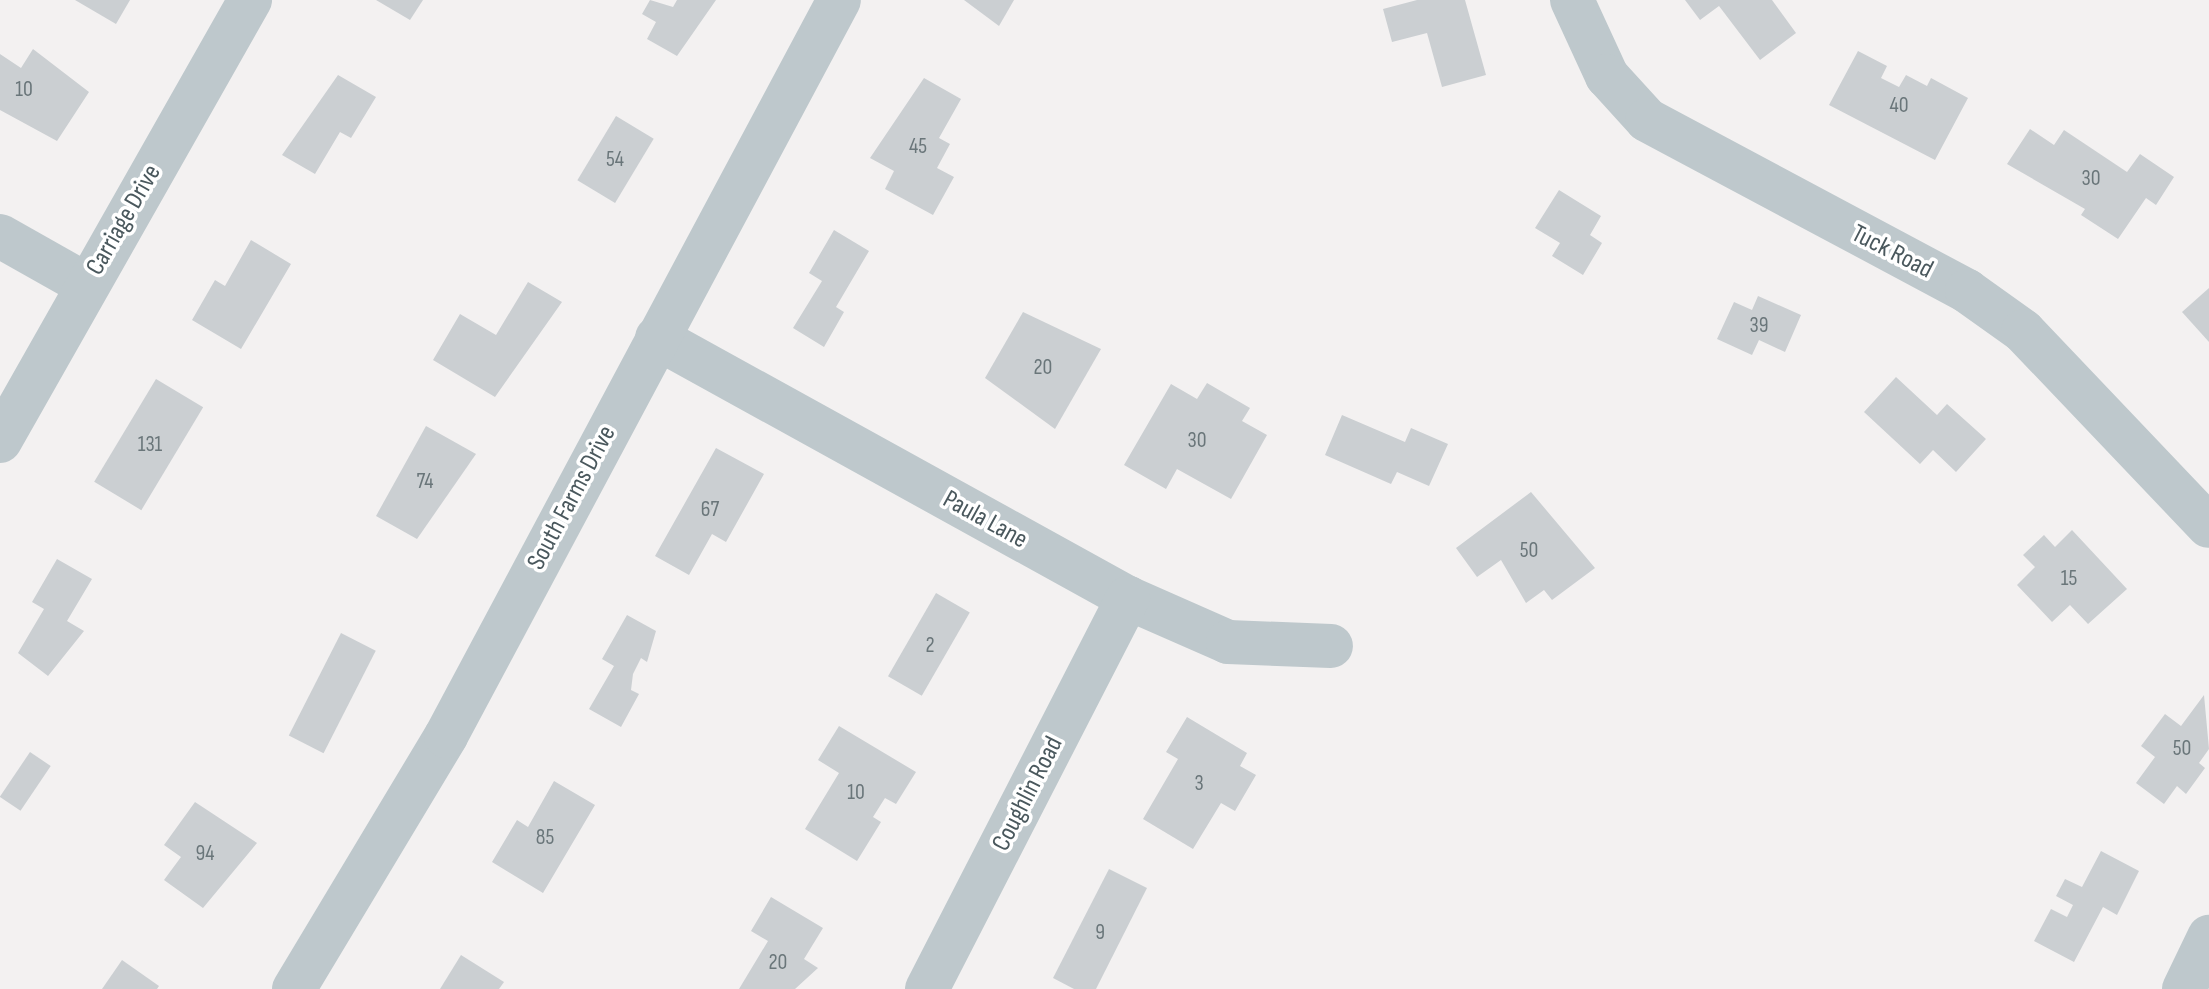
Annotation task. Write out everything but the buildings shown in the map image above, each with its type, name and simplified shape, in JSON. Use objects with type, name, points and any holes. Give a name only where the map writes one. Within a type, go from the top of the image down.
[{"type":"street","name":"Carriage Drive","points":[[0,441],[250,0]]},
{"type":"street","name":"South Farms Drive","points":[[294,989],[446,736],[839,0]]},
{"type":"street","name":"Tuck Road","points":[[1572,0],[1607,76],[1647,120],[1967,291],[2012,323],[2209,526]]},
{"type":"street","points":[[0,236],[87,285]]},
{"type":"street","name":"Paula Lane","points":[[657,338],[1128,598],[1228,642],[1331,646]]},
{"type":"street","name":"Coughlin Road","points":[[927,989],[1128,598]]},
{"type":"street","points":[[2184,989],[2209,937]]}]
